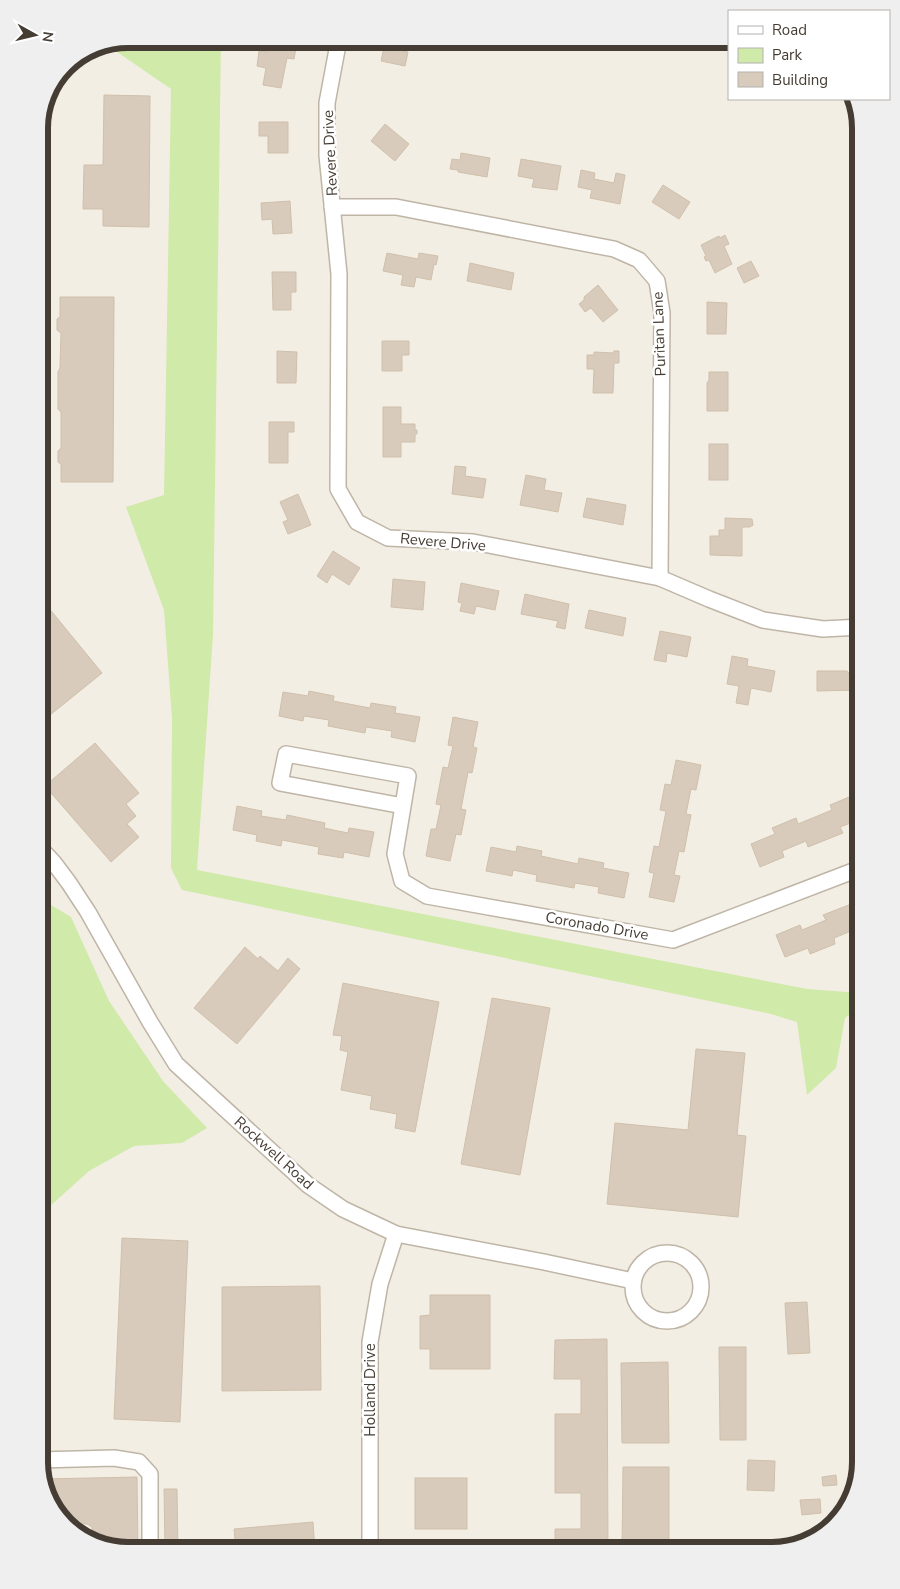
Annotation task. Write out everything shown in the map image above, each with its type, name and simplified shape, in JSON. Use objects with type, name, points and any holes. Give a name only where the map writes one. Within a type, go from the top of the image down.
[{"type":"street","name":"Revere Drive","points":[[337,48],[327,103],[326,155],[339,274],[338,490],[357,522],[388,538],[473,542],[660,578],[708,600],[763,620],[823,629],[852,627]]},
{"type":"street","name":"Puritan Lane","points":[[332,207],[396,207],[614,248],[639,260],[657,281],[662,314],[660,578]]},
{"type":"street","name":"Coronado Drive","points":[[403,806],[280,783],[286,754],[408,776],[403,806],[395,854],[402,881],[427,896],[674,940],[852,871]]},
{"type":"street","name":"Rockwell Road","points":[[48,857],[69,883],[176,1064],[308,1185],[343,1209],[396,1234],[633,1281]]},
{"type":"street","name":"Holland Drive","points":[[370,1541],[370,1342],[380,1284],[396,1234]]},
{"type":"street","points":[[660,1254],[673,1254],[686,1258],[695,1268],[700,1280],[700,1294],[695,1306],[686,1316],[674,1321],[660,1321],[648,1316],[639,1306],[633,1294],[633,1281],[638,1268],[648,1259],[660,1254]]},
{"type":"street","points":[[48,1460],[114,1458],[138,1462],[150,1474],[150,1541]]},
{"type":"green space","points":[[221,48],[213,635],[197,870],[807,989],[852,992],[852,1013],[845,1018],[836,1068],[807,1095],[797,1022],[771,1014],[182,890],[171,868],[172,719],[164,610],[126,507],[164,495],[171,89],[113,49]]},
{"type":"green space","points":[[48,903],[71,917],[109,1001],[163,1081],[207,1128],[182,1143],[134,1146],[89,1171],[48,1208]]},
{"type":"building","points":[[270,48],[296,48],[294,59],[287,58],[281,88],[263,85],[266,68],[257,66],[259,51],[269,52]]},
{"type":"building","points":[[384,48],[404,48],[403,51],[408,52],[405,66],[381,61]]},
{"type":"building","points":[[104,95],[150,96],[149,227],[103,226],[103,209],[83,209],[84,165],[103,165]]},
{"type":"building","points":[[259,122],[288,122],[288,153],[268,153],[268,136],[259,136]]},
{"type":"building","points":[[385,124],[409,144],[395,161],[371,141]]},
{"type":"building","points":[[461,153],[490,158],[487,177],[450,169],[452,159],[460,160]]},
{"type":"building","points":[[521,159],[561,166],[557,190],[532,187],[534,179],[518,176]]},
{"type":"building","points":[[581,170],[595,173],[594,179],[614,183],[616,173],[625,175],[620,204],[590,198],[592,190],[578,187]]},
{"type":"building","points":[[663,185],[690,202],[679,219],[652,202]]},
{"type":"building","points":[[290,201],[292,233],[273,234],[272,219],[262,220],[261,203]]},
{"type":"building","points":[[725,235],[729,244],[724,246],[732,264],[715,273],[709,260],[706,261],[704,257],[706,256],[701,245]]},
{"type":"building","points":[[387,253],[418,259],[419,253],[438,256],[436,265],[434,264],[431,280],[416,277],[414,287],[401,285],[403,275],[383,271]]},
{"type":"building","points":[[751,261],[759,276],[744,283],[737,268]]},
{"type":"building","points":[[470,263],[514,273],[511,290],[467,281]]},
{"type":"building","points":[[272,272],[296,272],[296,292],[291,292],[291,310],[273,310]]},
{"type":"building","points":[[598,285],[618,310],[603,322],[591,308],[585,312],[579,304]]},
{"type":"building","points":[[60,297],[114,297],[113,482],[61,482],[61,464],[58,462],[58,451],[61,448],[61,412],[58,409],[58,372],[60,368],[61,333],[57,330],[57,319],[60,317]]},
{"type":"building","points":[[707,302],[727,303],[726,334],[707,334]]},
{"type":"building","points":[[382,341],[409,341],[409,355],[402,355],[402,371],[382,371]]},
{"type":"building","points":[[277,351],[297,352],[296,383],[277,383]]},
{"type":"building","points":[[614,351],[619,351],[619,363],[614,363],[613,393],[593,393],[594,369],[587,369],[587,355],[594,355],[594,352],[613,353]]},
{"type":"building","points":[[709,372],[728,372],[728,411],[707,411]]},
{"type":"building","points":[[383,407],[401,407],[401,424],[415,424],[417,434],[415,434],[415,442],[401,442],[401,457],[383,457]]},
{"type":"building","points":[[269,422],[294,422],[294,432],[288,432],[288,463],[269,463]]},
{"type":"building","points":[[709,444],[728,444],[728,480],[709,480]]},
{"type":"building","points":[[455,466],[466,467],[465,476],[486,479],[483,498],[452,494]]},
{"type":"building","points":[[526,475],[546,479],[544,490],[562,493],[558,512],[520,505]]},
{"type":"building","points":[[298,494],[311,525],[288,534],[283,522],[288,520],[280,502]]},
{"type":"building","points":[[587,498],[626,505],[623,525],[583,517]]},
{"type":"building","points":[[725,518],[752,519],[753,525],[742,527],[742,556],[710,555],[710,536],[719,536],[719,530],[725,530]]},
{"type":"building","points":[[333,551],[360,568],[349,585],[332,574],[327,583],[317,576]]},
{"type":"building","points":[[393,579],[425,582],[423,610],[391,607]]},
{"type":"building","points":[[461,583],[499,591],[495,610],[476,606],[474,614],[460,611],[462,603],[458,602]]},
{"type":"building","points":[[525,594],[569,604],[565,629],[556,627],[558,621],[521,614]]},
{"type":"building","points":[[48,607],[102,673],[48,717]]},
{"type":"building","points":[[589,610],[626,618],[623,636],[585,628]]},
{"type":"building","points":[[660,631],[691,637],[687,657],[667,653],[666,662],[654,660]]},
{"type":"building","points":[[732,656],[748,659],[747,666],[775,671],[771,692],[751,688],[748,705],[736,703],[739,686],[727,684]]},
{"type":"building","points":[[817,671],[847,671],[852,673],[852,690],[817,691]]},
{"type":"building","points":[[309,691],[334,696],[333,701],[370,708],[371,703],[396,707],[395,713],[420,717],[415,742],[391,737],[392,731],[366,727],[365,733],[328,726],[329,720],[304,716],[303,721],[279,716],[283,692],[308,696]]},
{"type":"building","points":[[453,717],[478,722],[473,747],[477,748],[472,773],[468,772],[461,809],[466,810],[461,835],[456,834],[450,861],[426,856],[431,829],[436,829],[441,805],[436,804],[443,767],[448,768],[453,746],[448,745]]},
{"type":"building","points":[[95,743],[139,793],[126,804],[136,816],[127,824],[139,837],[111,862],[48,789],[48,783]]},
{"type":"building","points":[[676,760],[701,765],[696,790],[691,789],[686,814],[691,815],[684,852],[679,851],[674,875],[680,876],[674,902],[649,897],[654,873],[649,872],[654,846],[659,847],[666,811],[660,810],[665,784],[671,785]]},
{"type":"building","points":[[852,796],[852,822],[840,827],[843,833],[808,847],[806,841],[782,851],[784,857],[760,867],[751,844],[775,834],[772,828],[796,818],[798,824],[832,810],[830,805]]},
{"type":"building","points":[[237,806],[262,811],[261,816],[286,820],[287,815],[325,823],[324,828],[348,833],[349,828],[374,832],[369,857],[344,852],[343,858],[318,854],[319,847],[282,840],[281,846],[256,841],[257,835],[233,830]]},
{"type":"building","points":[[517,846],[542,851],[541,856],[578,864],[579,858],[604,863],[603,868],[629,873],[624,898],[598,893],[599,887],[575,883],[574,888],[536,881],[537,875],[513,870],[512,876],[486,871],[491,847],[516,852]]},
{"type":"building","points":[[852,904],[852,931],[834,938],[835,944],[810,954],[808,948],[785,957],[776,935],[800,925],[802,930],[826,920],[823,915]]},
{"type":"building","points":[[245,947],[258,959],[260,956],[278,971],[288,958],[300,969],[237,1044],[194,1008]]},
{"type":"building","points":[[343,983],[439,1002],[415,1132],[395,1128],[397,1114],[370,1109],[372,1096],[341,1090],[348,1052],[340,1050],[342,1036],[333,1035]]},
{"type":"building","points":[[492,998],[550,1008],[520,1175],[461,1164]]},
{"type":"building","points":[[696,1049],[745,1053],[737,1135],[746,1136],[738,1217],[607,1204],[615,1123],[688,1130]]},
{"type":"building","points":[[122,1238],[188,1241],[180,1422],[114,1419]]},
{"type":"building","points":[[320,1286],[321,1390],[222,1391],[222,1287]]},
{"type":"building","points":[[430,1295],[490,1295],[490,1369],[430,1369],[430,1349],[420,1349],[420,1316],[430,1315]]},
{"type":"building","points":[[807,1302],[810,1353],[788,1354],[785,1303]]},
{"type":"building","points":[[607,1339],[608,1542],[555,1542],[555,1529],[581,1529],[581,1493],[555,1493],[555,1414],[581,1414],[581,1379],[554,1379],[555,1340]]},
{"type":"building","points":[[719,1347],[746,1347],[746,1440],[720,1440]]},
{"type":"building","points":[[668,1362],[669,1443],[622,1443],[621,1363]]},
{"type":"building","points":[[748,1460],[775,1461],[774,1491],[747,1490]]},
{"type":"building","points":[[623,1467],[669,1467],[669,1542],[622,1542]]},
{"type":"building","points":[[836,1475],[837,1485],[823,1486],[822,1477]]},
{"type":"building","points":[[137,1477],[138,1541],[112,1540],[92,1533],[92,1527],[87,1524],[78,1524],[61,1506],[49,1479]]},
{"type":"building","points":[[415,1478],[467,1478],[467,1529],[415,1529]]},
{"type":"building","points":[[164,1489],[177,1489],[178,1541],[165,1541]]},
{"type":"building","points":[[820,1499],[821,1513],[802,1515],[800,1500]]},
{"type":"building","points":[[313,1522],[314,1541],[235,1541],[234,1529]]}]
